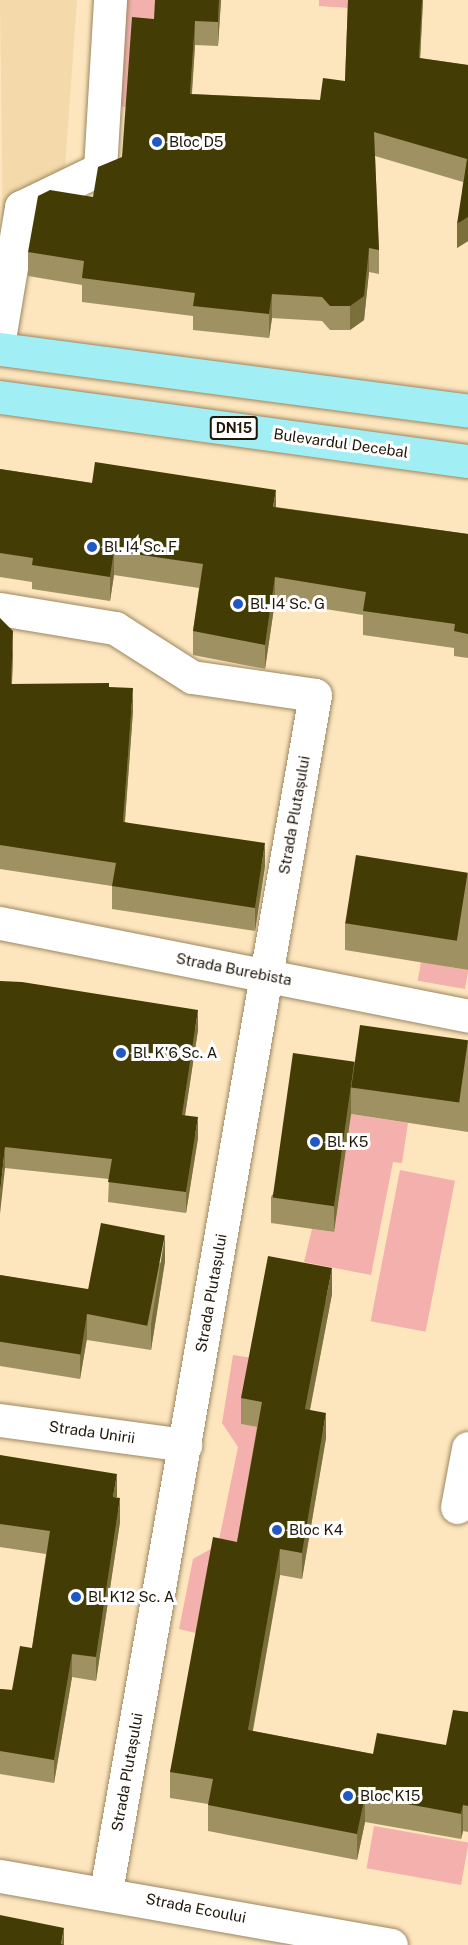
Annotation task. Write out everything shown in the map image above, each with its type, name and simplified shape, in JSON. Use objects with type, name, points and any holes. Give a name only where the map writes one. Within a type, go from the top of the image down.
[{"type":"main road","points":[[0,349],[468,411]]},
{"type":"main road","name":"Bulevardul Decebal","points":[[0,397],[468,461]]},
{"type":"street","points":[[0,333],[21,207],[100,169],[110,0]]},
{"type":"street","name":"Strada Plutașului","points":[[0,609],[115,628],[192,677],[315,695],[106,1892]]},
{"type":"street","name":"Strada Burebista","points":[[0,923],[468,1016]]},
{"type":"street","name":"Strada Unirii","points":[[0,1420],[185,1445]]},
{"type":"street","points":[[457,1507],[468,1448]]},
{"type":"street","name":"Strada Ecoului","points":[[0,1876],[106,1892],[391,1945]]},
{"type":"shaded area","points":[[0,0],[77,0],[65,168],[3,232]]},
{"type":"shaded area","points":[[110,0],[157,0],[154,43],[127,107],[104,106]]},
{"type":"shaded area","points":[[319,0],[349,0],[349,8],[319,6]]},
{"type":"shaded area","points":[[421,962],[468,970],[465,989],[418,981]]},
{"type":"shaded area","points":[[351,1114],[408,1123],[402,1163],[393,1162],[371,1275],[304,1262],[312,1229],[334,1232]]},
{"type":"shaded area","points":[[400,1170],[455,1181],[426,1332],[371,1321]]},
{"type":"shaded area","points":[[233,1355],[253,1358],[241,1424],[262,1428],[237,1567],[200,1634],[179,1629],[193,1559],[218,1545],[238,1447],[222,1423]]},
{"type":"shaded area","points":[[374,1826],[468,1843],[461,1885],[367,1868]]},
{"type":"building","points":[[155,0],[219,0],[218,22],[195,21],[190,94],[320,100],[323,78],[345,81],[348,0],[422,0],[419,58],[468,65],[468,217],[457,224],[467,159],[374,132],[379,250],[369,248],[364,296],[350,306],[330,306],[322,297],[272,294],[269,314],[193,306],[195,293],[82,278],[84,261],[28,252],[38,196],[50,190],[93,197],[98,167],[122,157],[132,17],[154,19]]},
{"type":"building","points":[[95,462],[276,490],[273,507],[468,534],[468,634],[454,631],[455,624],[363,611],[366,592],[275,577],[265,645],[193,631],[203,564],[114,551],[110,577],[32,565],[33,558],[0,553],[0,469],[92,483]]},
{"type":"building","points":[[0,618],[13,631],[11,684],[109,683],[109,687],[133,688],[123,822],[265,843],[255,908],[112,886],[116,863],[0,845]]},
{"type":"building","points":[[356,855],[468,873],[457,941],[345,923]]},
{"type":"building","points":[[0,981],[22,982],[198,1010],[182,1115],[198,1117],[186,1192],[108,1182],[112,1159],[5,1147],[0,1193]]},
{"type":"building","points":[[360,1025],[468,1040],[459,1103],[351,1087]]},
{"type":"building","points":[[293,1053],[354,1062],[334,1206],[273,1198]]},
{"type":"building","points":[[101,1223],[165,1235],[147,1326],[83,1313]]},
{"type":"building","points":[[268,1256],[332,1268],[305,1409],[326,1413],[302,1553],[280,1549],[248,1730],[373,1754],[377,1733],[446,1745],[453,1710],[468,1712],[468,1806],[463,1805],[461,1814],[365,1796],[357,1834],[208,1805],[213,1779],[170,1772],[213,1537],[237,1542],[262,1402],[241,1398]]},
{"type":"building","points":[[0,1275],[91,1289],[81,1355],[0,1342]]},
{"type":"building","points":[[0,1455],[117,1474],[113,1497],[120,1498],[96,1657],[72,1654],[54,1760],[0,1751],[0,1689],[12,1690],[20,1646],[32,1648],[50,1531],[0,1524]]},
{"type":"building","points":[[0,1915],[64,1928],[61,1944],[64,1945],[0,1945]]},
{"type":"place","name":"Bloc D5","points":[[157,142]]},
{"type":"place","name":"Bl. I4 Sc. F","points":[[92,547]]},
{"type":"place","name":"Bl. I4 Sc. G","points":[[238,604]]},
{"type":"place","name":"Bl. K'6 Sc. A","points":[[121,1053]]},
{"type":"place","name":"Bl. K5","points":[[315,1142]]},
{"type":"place","name":"Bloc K4","points":[[277,1530]]},
{"type":"place","name":"Bl. K12 Sc. A","points":[[76,1597]]},
{"type":"place","name":"Bloc K15","points":[[348,1796]]}]
